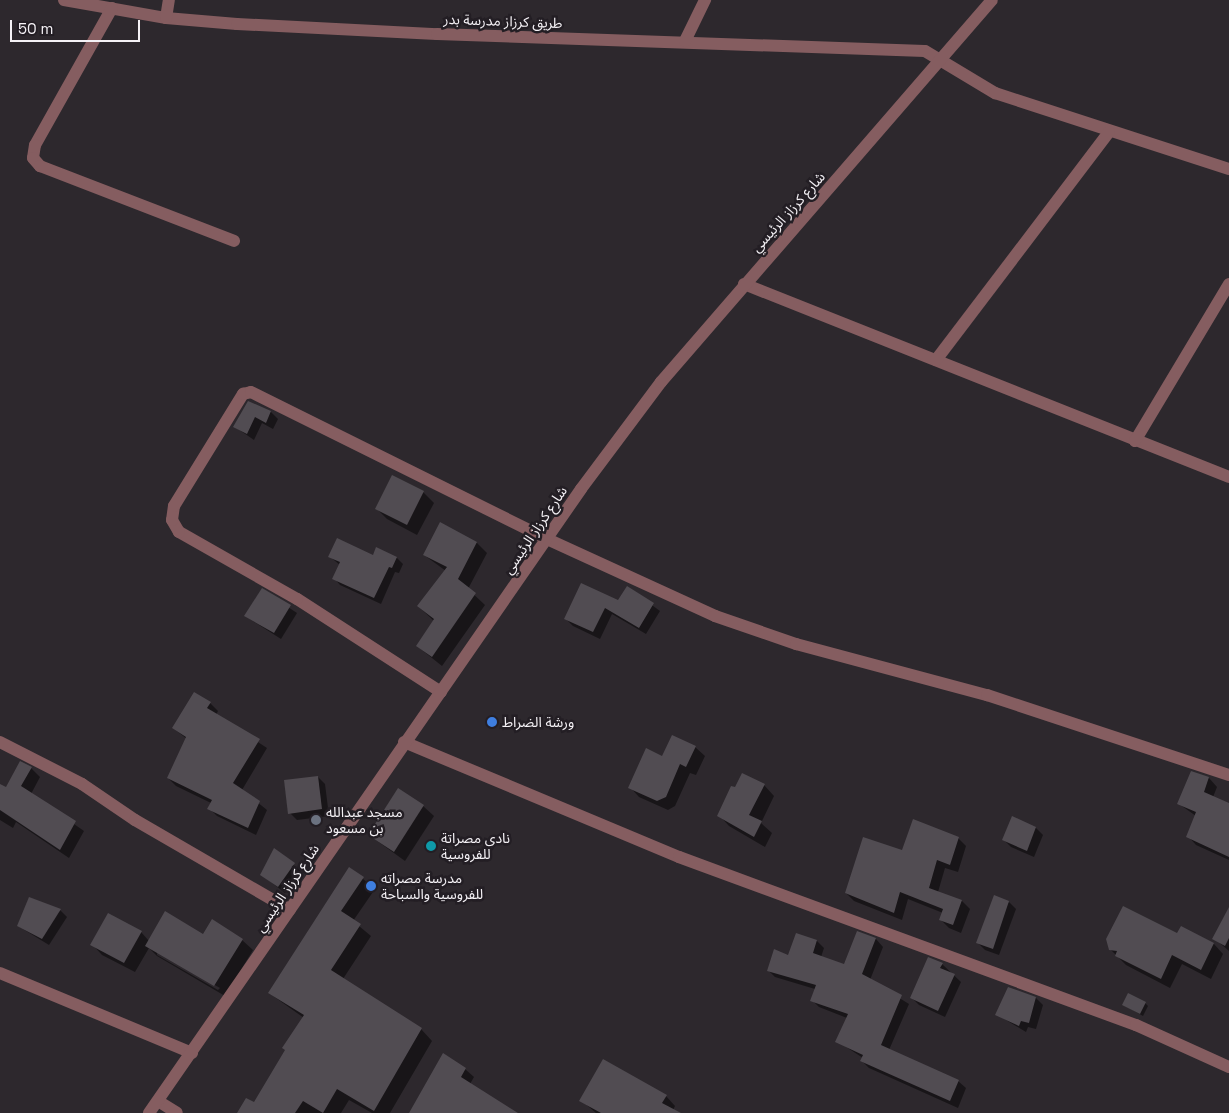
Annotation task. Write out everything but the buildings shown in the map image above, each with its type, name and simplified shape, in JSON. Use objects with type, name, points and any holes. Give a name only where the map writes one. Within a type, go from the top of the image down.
[{"type":"street","name":"طريق كرزاز مدرسة بدر","points":[[64,0],[166,18],[436,34],[904,48],[925,51],[995,93],[1109,132],[1229,169]]},
{"type":"street","points":[[166,18],[169,0]]},
{"type":"street","points":[[685,41],[705,0]]},
{"type":"street","name":"شارع كرزاز الرئيسي","points":[[149,1113],[404,742],[441,692],[547,538],[661,382],[992,0]]},
{"type":"street","points":[[112,8],[35,145],[33,158],[40,166],[234,241]]},
{"type":"street","points":[[936,360],[1109,132]]},
{"type":"street","points":[[744,284],[1229,477]]},
{"type":"street","points":[[1135,441],[1229,284]]},
{"type":"street","points":[[441,692],[297,599],[179,532],[172,520],[174,506],[243,394],[251,392],[288,409],[547,538],[715,616],[796,644],[987,695],[1229,775]]},
{"type":"street","points":[[0,742],[82,784],[134,820],[290,910]]},
{"type":"street","points":[[404,742],[679,857],[1136,1025],[1229,1067]]},
{"type":"street","points":[[0,973],[192,1053]]},
{"type":"street","points":[[158,1102],[177,1113]]},
{"type":"place","name":"ورشة الضراط","points":[[492,722]]},
{"type":"place","name":"مسجد عبدالله بن مسعود","points":[[316,820]]},
{"type":"place","name":"نادي مصراتة للفروسية","points":[[431,846]]},
{"type":"place","name":"مدرسة مصراته للفروسية والسباحة","points":[[371,886]]}]
